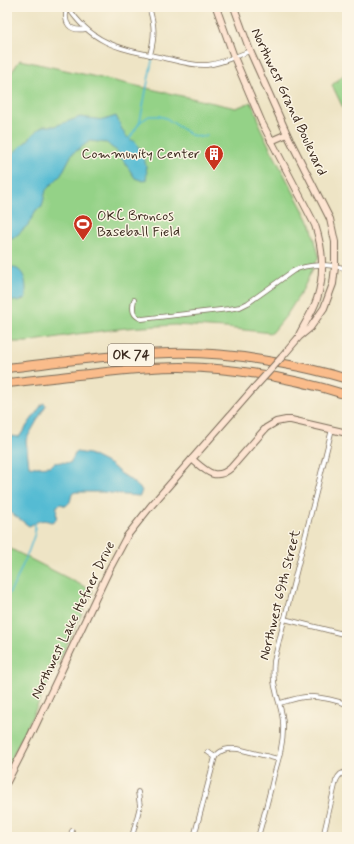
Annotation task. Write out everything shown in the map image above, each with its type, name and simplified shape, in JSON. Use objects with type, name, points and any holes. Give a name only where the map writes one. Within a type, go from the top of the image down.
[{"type":"highway","name":"OK 74","points":[[7,368],[128,355],[206,353],[256,358],[320,371],[347,379]]},
{"type":"highway","name":"OK 74","points":[[7,383],[151,368],[205,368],[234,370],[284,378],[319,386],[347,395]]},
{"type":"street","points":[[68,7],[76,19],[86,29],[112,46],[125,50],[207,66],[250,51]]},
{"type":"street","points":[[68,7],[66,19],[69,26],[76,30],[86,29]]},
{"type":"street","points":[[149,7],[153,19],[154,36],[150,55]]},
{"type":"street","name":"Northwest Grand Boulevard","points":[[216,7],[234,57],[262,123],[314,225],[318,237],[322,266],[321,282],[316,299],[297,339]]},
{"type":"street","name":"Northwest Grand Boulevard","points":[[192,459],[297,339],[310,328],[324,308],[333,284],[335,267],[335,242],[330,219],[287,134],[250,51],[234,7]]},
{"type":"street","points":[[271,141],[287,134]]},
{"type":"street","points":[[134,300],[132,308],[134,314],[142,319],[235,308],[248,303],[292,271],[300,267],[322,266],[347,269]]},
{"type":"street","points":[[192,459],[210,473],[225,473],[266,428],[276,422],[286,420],[347,433]]},
{"type":"street","name":"Northwest 69th Street","points":[[258,837],[282,743],[283,724],[280,703],[274,682],[274,661],[332,429]]},
{"type":"street","name":"Northwest Lake Hefner Drive","points":[[7,782],[123,544],[142,516],[192,459]]},
{"type":"street","points":[[284,619],[347,636]]},
{"type":"street","points":[[280,703],[295,699],[313,697],[347,704]]},
{"type":"street","points":[[194,837],[215,757],[221,751],[238,748],[278,759]]},
{"type":"street","points":[[208,752],[215,757]]},
{"type":"street","points":[[323,837],[337,778],[342,773],[347,772]]},
{"type":"street","points":[[132,837],[140,806],[138,792]]},
{"type":"street","points":[[70,837],[72,831]]},
{"type":"green space","points":[[20,60],[236,108],[251,102],[258,117],[259,125],[269,146],[311,225],[319,256],[302,291],[286,316],[272,333],[226,328],[175,325],[126,328],[27,342],[7,342],[7,79]]},
{"type":"green space","points":[[347,72],[347,116],[332,85]]},
{"type":"green space","points":[[7,547],[93,591],[7,768]]},
{"type":"water","points":[[116,116],[124,134],[139,147],[141,151],[147,171],[146,180],[143,181],[135,178],[117,151],[107,143],[90,141],[72,154],[61,175],[46,190],[42,207],[36,210],[28,225],[16,236],[7,240],[7,171],[12,154],[43,126],[55,126],[80,117],[104,120]]},
{"type":"water","points":[[7,265],[19,270],[22,273],[26,283],[26,298],[16,301],[7,299]]},
{"type":"water","points":[[43,403],[46,405],[26,440],[29,466],[51,466],[54,463],[61,462],[70,463],[76,452],[89,454],[111,465],[128,478],[142,490],[140,496],[104,492],[75,492],[72,494],[70,502],[66,506],[61,504],[57,506],[56,520],[51,522],[42,520],[29,526],[7,510],[7,439],[11,436],[19,437]]},
{"type":"waterway","points":[[140,121],[153,56]]},
{"type":"waterway","points":[[129,139],[140,122],[149,116],[166,118],[191,135],[200,137],[207,135]]},
{"type":"waterway","points":[[7,597],[16,581],[29,550],[35,533],[35,523]]},
{"type":"place","name":"Community Center","points":[[214,171]]},
{"type":"place","name":"OKC Broncos Baseball Field","points":[[83,241]]}]
